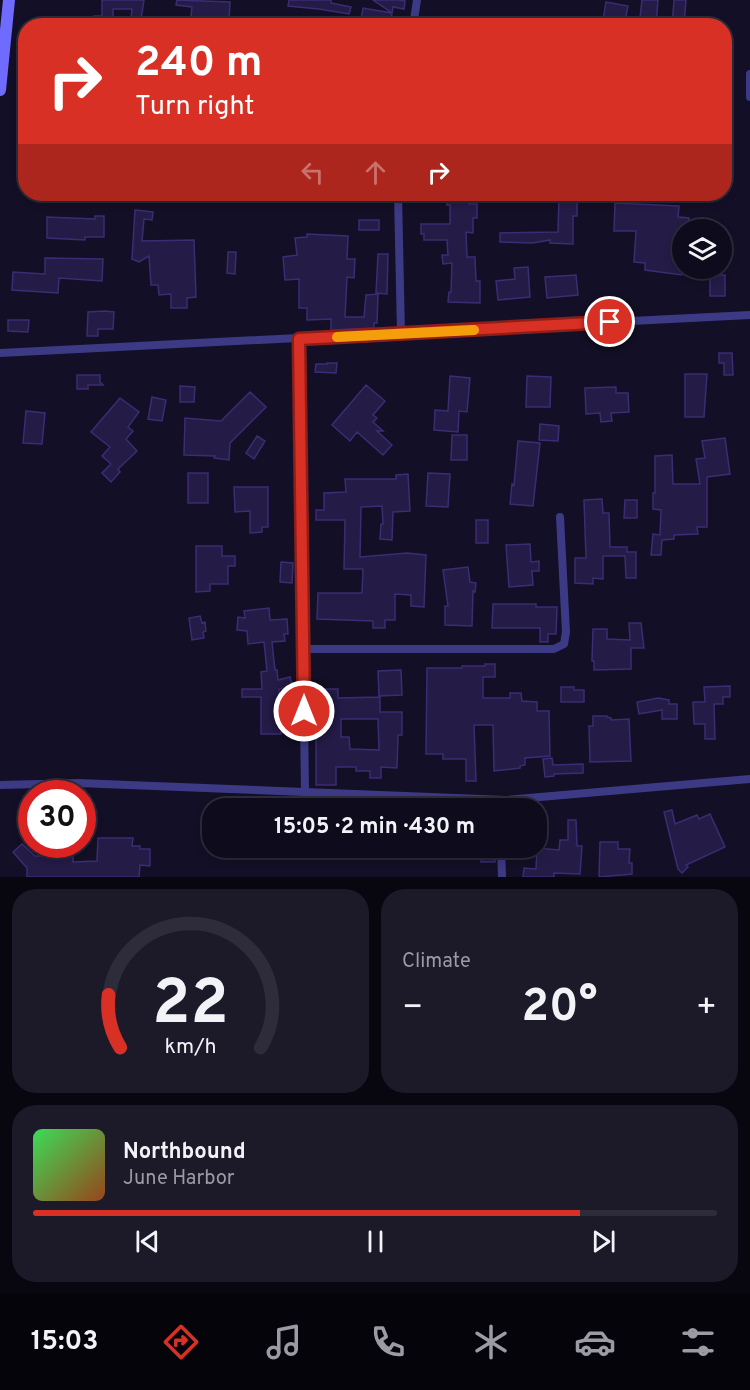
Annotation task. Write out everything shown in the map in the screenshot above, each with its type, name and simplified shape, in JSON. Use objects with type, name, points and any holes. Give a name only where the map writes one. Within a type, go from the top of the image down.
[{"type":"street","points":[[0,90],[9,0]]},
{"type":"street","points":[[414,18],[417,0]]},
{"type":"street","points":[[750,74],[750,97]]},
{"type":"street","points":[[398,201],[401,334]]},
{"type":"street","points":[[0,353],[750,315]]},
{"type":"street","points":[[299,339],[305,793]]},
{"type":"street","points":[[304,649],[554,649],[564,644],[566,632],[560,517]]},
{"type":"street","points":[[547,799],[750,779]]},
{"type":"street","points":[[0,785],[78,783],[394,798]]},
{"type":"street","points":[[501,858],[502,877]]},
{"type":"building","points":[[102,0],[144,0],[141,18],[131,18],[132,9],[113,9],[113,18],[94,18],[94,16],[102,16]]},
{"type":"building","points":[[177,0],[230,2],[229,18],[191,18],[192,7],[176,5]]},
{"type":"building","points":[[289,0],[331,0],[331,3],[351,7],[349,14],[288,6]]},
{"type":"building","points":[[373,0],[405,1],[404,9],[393,7],[391,18],[361,18],[363,8],[392,13]]},
{"type":"building","points":[[642,0],[658,0],[657,18],[640,18]]},
{"type":"building","points":[[674,0],[686,0],[685,18],[673,18]]},
{"type":"building","points":[[606,2],[628,6],[626,18],[603,18]]},
{"type":"building","points":[[447,201],[469,201],[469,204],[477,204],[477,218],[473,218],[473,233],[466,232],[467,257],[475,257],[476,281],[480,281],[480,303],[448,302],[449,292],[451,292],[452,263],[443,264],[442,255],[448,255],[447,240],[424,240],[424,234],[421,234],[421,224],[450,224],[450,205],[447,205]]},
{"type":"building","points":[[559,201],[577,201],[577,216],[573,216],[573,244],[550,243],[550,240],[533,243],[500,242],[500,233],[558,232]]},
{"type":"building","points":[[615,203],[679,206],[678,217],[689,218],[672,219],[672,274],[645,270],[645,263],[634,262],[636,231],[614,231]]},
{"type":"building","points":[[135,210],[153,212],[152,220],[144,219],[142,241],[194,240],[196,297],[187,298],[187,308],[171,308],[171,294],[159,295],[158,285],[151,285],[149,256],[139,262],[132,259]]},
{"type":"building","points":[[95,216],[104,216],[104,237],[85,237],[85,240],[47,238],[47,217],[95,219]]},
{"type":"building","points":[[359,220],[379,220],[379,230],[359,230]]},
{"type":"building","points":[[307,234],[348,236],[347,259],[355,259],[354,278],[347,277],[345,317],[364,317],[366,295],[378,294],[377,323],[374,323],[374,328],[331,330],[331,319],[307,320],[307,308],[299,308],[299,279],[285,280],[283,257],[297,255],[295,238],[307,237]]},
{"type":"building","points":[[228,252],[236,252],[235,274],[227,273]]},
{"type":"building","points":[[378,254],[388,254],[387,294],[376,293]]},
{"type":"building","points":[[45,258],[103,259],[102,281],[59,278],[58,293],[12,290],[13,272],[45,274]]},
{"type":"building","points":[[528,267],[530,297],[498,300],[496,281],[515,279],[514,268]]},
{"type":"building","points":[[576,275],[578,295],[547,298],[545,277]]},
{"type":"building","points":[[710,279],[725,279],[725,296],[710,296]]},
{"type":"building","points":[[88,312],[114,312],[113,329],[98,329],[98,336],[87,336]]},
{"type":"building","points":[[8,320],[29,320],[28,332],[8,331]]},
{"type":"building","points":[[719,353],[732,353],[733,375],[724,375],[724,363],[719,363]]},
{"type":"building","points":[[337,363],[336,373],[315,372],[316,364]]},
{"type":"building","points":[[685,374],[707,374],[704,417],[685,417]]},
{"type":"building","points":[[77,375],[100,375],[100,382],[103,385],[88,385],[88,389],[77,389]]},
{"type":"building","points":[[450,376],[470,378],[467,412],[459,411],[458,432],[434,430],[435,410],[448,411]]},
{"type":"building","points":[[527,376],[551,377],[550,407],[526,407]]},
{"type":"building","points":[[366,385],[385,401],[373,415],[377,418],[373,422],[383,431],[377,431],[392,445],[383,455],[357,432],[350,441],[332,425]]},
{"type":"building","points":[[180,386],[195,387],[194,402],[180,402]]},
{"type":"building","points":[[616,387],[616,393],[628,393],[629,412],[611,413],[612,421],[601,422],[600,413],[586,414],[585,388]]},
{"type":"building","points":[[250,392],[266,407],[230,443],[229,460],[214,458],[215,456],[184,455],[185,418],[221,421]]},
{"type":"building","points":[[152,397],[166,400],[162,421],[148,419]]},
{"type":"building","points":[[120,398],[139,412],[128,427],[133,431],[126,439],[137,451],[118,469],[120,472],[111,482],[102,473],[111,464],[102,456],[110,447],[91,432]]},
{"type":"building","points":[[26,411],[45,413],[42,444],[23,443]]},
{"type":"building","points":[[540,424],[559,426],[558,441],[539,440]]},
{"type":"building","points":[[452,435],[467,435],[467,460],[451,460]]},
{"type":"building","points":[[257,436],[265,441],[254,459],[246,453]]},
{"type":"building","points":[[725,438],[730,474],[707,477],[707,527],[697,527],[698,534],[674,535],[674,539],[662,540],[661,555],[651,555],[653,534],[660,535],[661,510],[653,509],[655,456],[672,455],[673,484],[700,484],[696,459],[705,458],[702,441]]},
{"type":"building","points":[[518,441],[540,443],[533,506],[510,504]]},
{"type":"building","points":[[188,473],[208,473],[208,503],[188,503]]},
{"type":"building","points":[[428,473],[450,474],[448,507],[426,506]]},
{"type":"building","points":[[408,474],[410,511],[393,512],[392,540],[380,539],[381,524],[383,524],[382,506],[361,507],[360,557],[407,553],[426,555],[424,607],[411,606],[411,595],[395,594],[395,620],[385,620],[385,628],[373,628],[373,621],[317,619],[318,593],[362,593],[363,569],[344,569],[345,520],[316,520],[316,510],[324,510],[324,493],[346,492],[345,479],[396,479],[396,475]]},
{"type":"building","points":[[234,487],[268,487],[268,527],[262,527],[262,532],[250,533],[250,511],[235,512]]},
{"type":"building","points":[[602,499],[603,513],[609,513],[610,547],[627,547],[627,552],[636,552],[636,578],[626,578],[625,556],[603,556],[603,579],[593,578],[593,584],[575,583],[575,558],[586,558],[584,500]]},
{"type":"building","points":[[625,500],[637,500],[637,518],[624,518]]},
{"type":"building","points":[[476,520],[488,520],[488,543],[476,543]]},
{"type":"building","points":[[530,544],[531,562],[539,561],[539,571],[532,571],[533,585],[509,587],[506,545]]},
{"type":"building","points":[[196,546],[222,546],[222,556],[235,556],[235,566],[228,566],[228,584],[210,584],[210,591],[196,592]]},
{"type":"building","points":[[281,562],[293,563],[292,583],[280,582]]},
{"type":"building","points":[[468,567],[470,582],[476,583],[475,592],[473,591],[472,626],[445,625],[445,606],[448,606],[443,570]]},
{"type":"building","points":[[493,604],[536,604],[536,607],[557,607],[556,634],[548,634],[548,642],[540,642],[540,628],[492,628]]},
{"type":"building","points":[[269,608],[270,620],[287,619],[288,634],[284,634],[285,641],[272,642],[278,680],[290,677],[292,686],[279,689],[281,704],[289,705],[289,717],[282,717],[281,734],[261,734],[261,697],[242,697],[242,689],[262,689],[261,672],[267,671],[264,642],[248,644],[247,631],[237,630],[238,617],[245,618],[244,611]]},
{"type":"building","points":[[200,616],[202,623],[205,622],[204,638],[192,640],[189,618]]},
{"type":"building","points":[[629,623],[641,623],[644,648],[631,648],[631,669],[594,670],[593,629],[607,629],[607,639],[630,640]]},
{"type":"building","points":[[485,664],[495,664],[495,677],[483,677],[483,698],[510,698],[510,693],[521,693],[522,701],[537,702],[537,711],[549,711],[550,756],[525,758],[525,765],[520,768],[494,771],[493,725],[474,725],[476,781],[466,781],[466,759],[443,759],[443,754],[426,754],[427,668],[462,668],[462,666],[485,666]]},
{"type":"building","points":[[401,670],[402,695],[379,696],[378,671]]},
{"type":"building","points":[[730,686],[730,697],[723,697],[723,704],[714,704],[715,739],[705,739],[705,724],[694,724],[693,702],[705,702],[704,687]]},
{"type":"building","points":[[561,687],[584,690],[584,702],[561,702]]},
{"type":"building","points":[[319,689],[338,689],[338,698],[380,697],[380,712],[402,712],[402,735],[398,735],[397,768],[381,767],[381,778],[370,778],[370,771],[356,771],[356,767],[336,767],[336,785],[316,785],[316,720],[318,720]],"holes":[[[341,719],[378,719],[379,750],[350,749],[349,737],[341,737]]]},
{"type":"building","points":[[658,698],[669,700],[669,704],[677,704],[677,719],[662,719],[662,710],[639,714],[637,702]]},
{"type":"building","points":[[593,716],[607,716],[611,720],[629,719],[631,761],[590,762],[589,726],[593,726]]},
{"type":"building","points":[[552,758],[553,765],[583,764],[583,773],[554,774],[554,776],[545,777],[543,759]]},
{"type":"building","points":[[672,810],[675,824],[697,815],[699,819],[710,814],[725,847],[686,865],[688,867],[682,873],[678,869],[664,812]]},
{"type":"building","points":[[568,820],[576,820],[577,846],[582,846],[580,874],[554,873],[554,877],[523,877],[524,868],[536,869],[537,858],[547,858],[547,849],[559,850],[560,840],[568,840]]},
{"type":"building","points":[[98,838],[133,838],[132,846],[150,849],[150,866],[140,865],[139,877],[27,877],[27,868],[18,858],[73,858],[73,862],[97,861]]},
{"type":"building","points":[[600,842],[618,842],[618,849],[630,849],[629,863],[632,863],[632,874],[599,877]]},
{"type":"building","points":[[18,848],[18,858],[13,852]]},
{"type":"building","points":[[481,858],[495,858],[495,862],[481,862]]},
{"type":"slow traffic","points":[[337,337],[474,330]]},
{"type":"route","points":[[304,711],[299,339],[610,322]]}]
